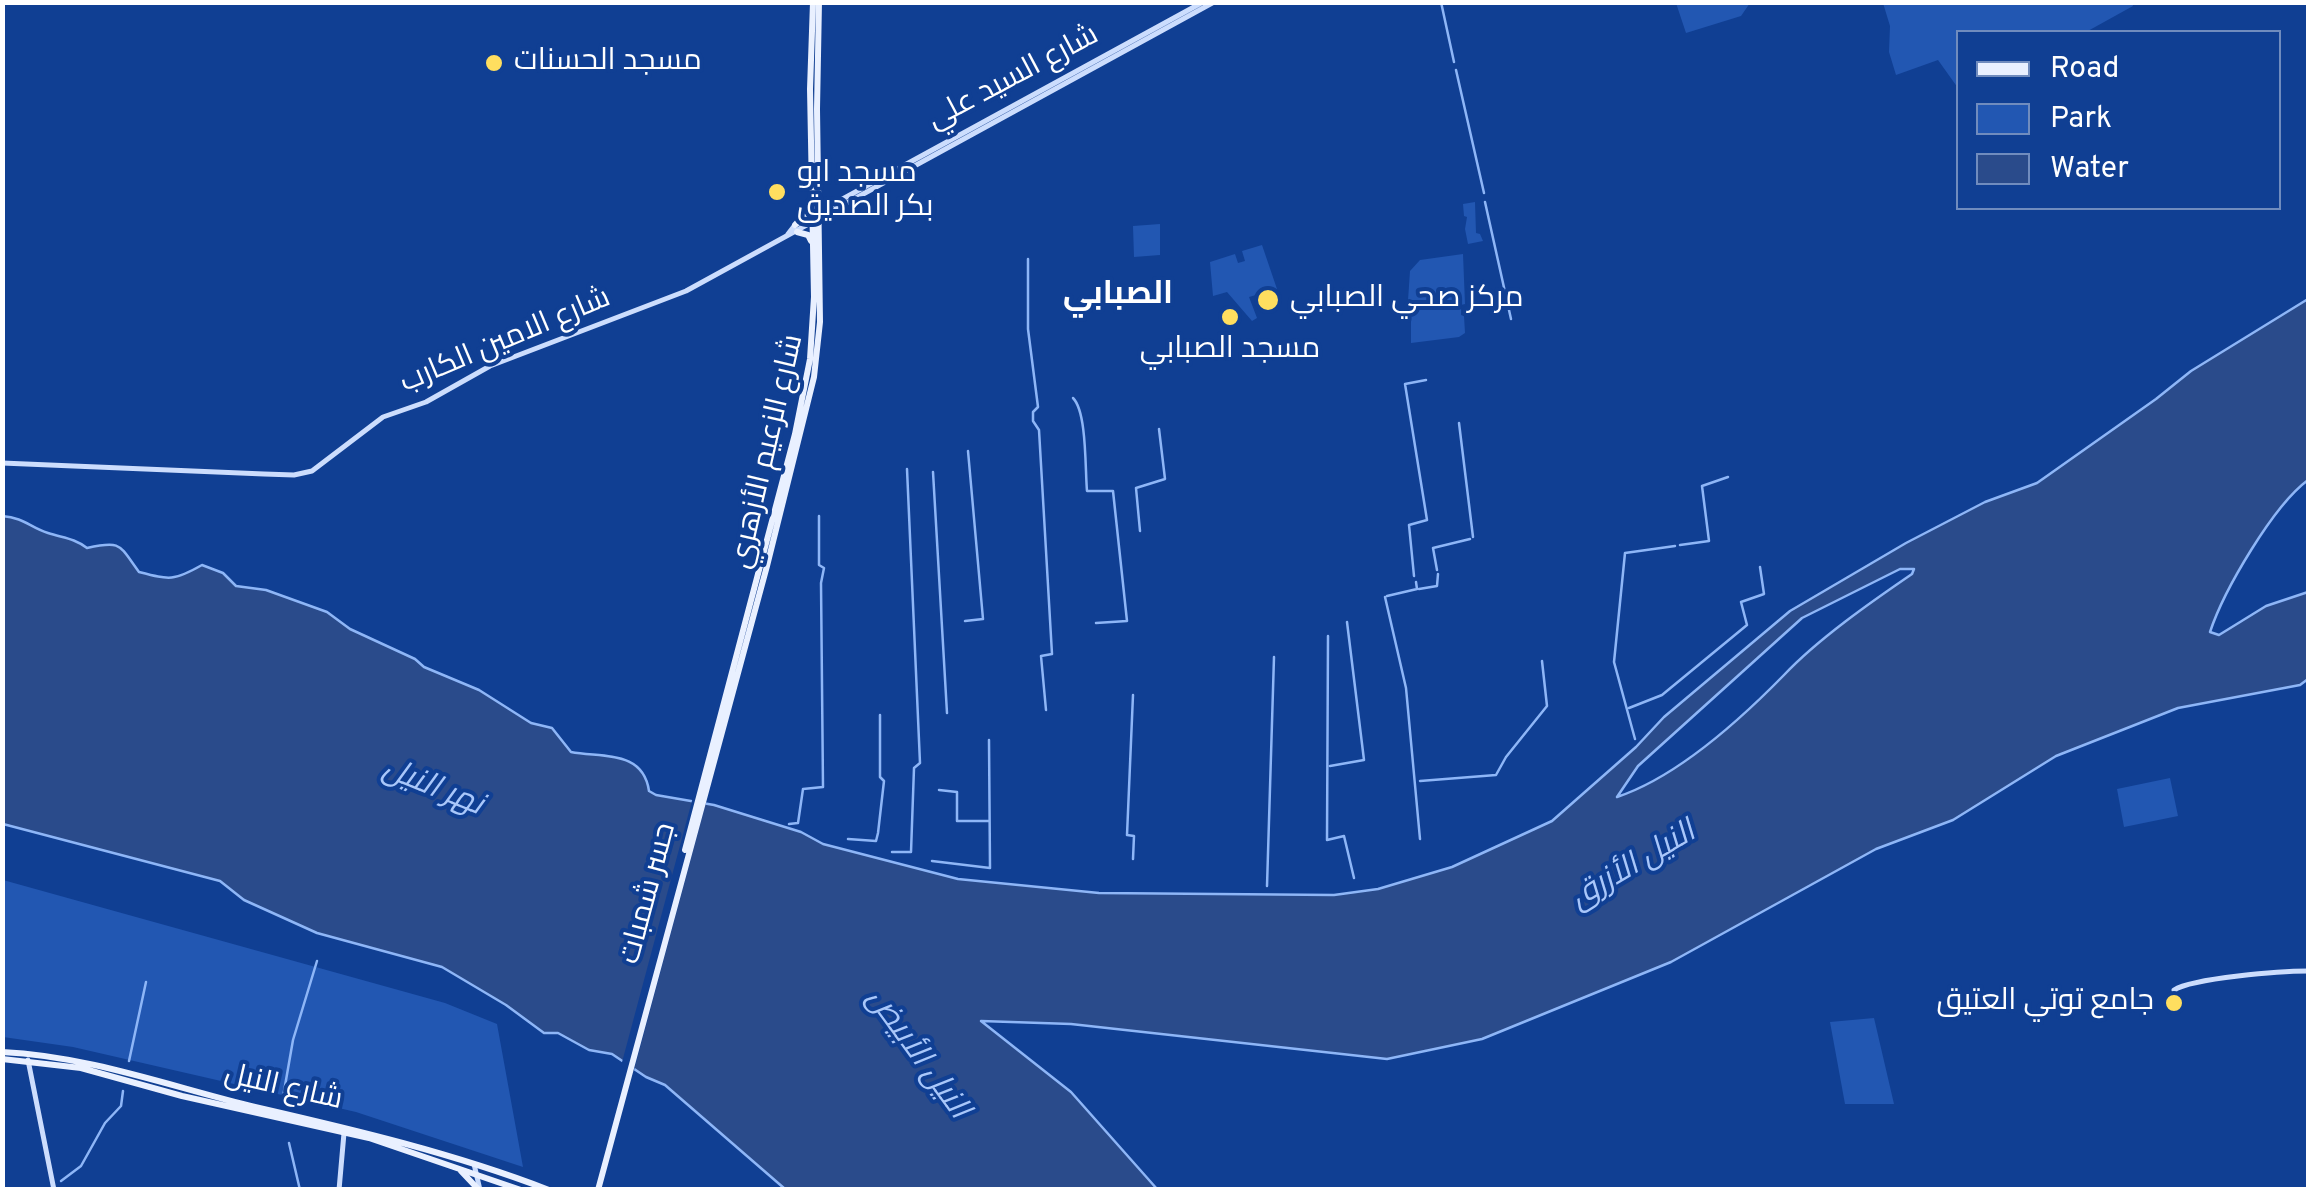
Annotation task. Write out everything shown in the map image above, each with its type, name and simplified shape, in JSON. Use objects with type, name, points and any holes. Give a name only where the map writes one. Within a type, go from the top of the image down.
[{"type":"main road","name":"شارع الزعيم الأزهري","points":[[752,610],[814,377],[820,322],[816,2]]},
{"type":"main road","points":[[814,251],[808,235],[794,231],[816,200],[825,206],[833,204]]},
{"type":"main road","name":"شارع الزعيم الأزهري","points":[[752,610],[804,392],[819,220]]},
{"type":"main road","name":"جسر شمبات","points":[[596,1190],[752,610]]},
{"type":"main road","name":"شارع النيل","points":[[2,1056],[83,1062],[358,1129],[549,1190]]},
{"type":"main road","name":"شارع النيل","points":[[28,1057],[344,1133],[456,1167],[474,1168],[522,1190]]},
{"type":"main road","points":[[456,1167],[481,1190],[497,1180]]},
{"type":"street","name":"شارع السيد علي","points":[[819,220],[833,204],[1203,2]]},
{"type":"street","name":"شارع السيد علي","points":[[794,231],[1214,2]]},
{"type":"street","name":"شارع الامين الكارب","points":[[2,463],[303,474],[322,465],[383,417],[426,402],[490,366],[675,296],[794,231]]},
{"type":"street","points":[[2180,1009],[2174,992],[2178,987],[2308,970]]},
{"type":"street","points":[[28,1057],[54,1190]]},
{"type":"street","points":[[339,1190],[344,1133]]},
{"type":"street","points":[[474,1168],[481,1190]]},
{"type":"green space","points":[[1676,2],[1750,3],[1741,16],[1686,33]]},
{"type":"green space","points":[[2132,2],[2133,6],[2090,30],[1956,30],[1956,85],[1938,60],[1896,75],[1883,3]]},
{"type":"green space","points":[[1475,202],[1476,233],[1483,241],[1468,244],[1463,204]]},
{"type":"green space","points":[[1160,224],[1160,255],[1134,257],[1133,226]]},
{"type":"green space","points":[[1262,245],[1277,289],[1249,297],[1257,318],[1252,321],[1227,292],[1213,296],[1210,262],[1235,254],[1238,263],[1245,261],[1242,251]]},
{"type":"green space","points":[[1463,254],[1465,304],[1461,305],[1461,315],[1465,333],[1411,343],[1411,321],[1407,315],[1410,271],[1420,260]]},
{"type":"green space","points":[[2170,778],[2178,816],[2124,827],[2117,789]]},
{"type":"green space","points":[[3,880],[445,1003],[497,1024],[523,1167],[356,1112],[73,1047],[3,1037]]},
{"type":"green space","points":[[1874,1018],[1894,1104],[1845,1104],[1830,1022]]},
{"type":"water","points":[[2308,299],[2308,480],[2280,509],[2251,550],[2210,632],[2219,635],[2266,606],[2308,592],[2308,679],[2300,685],[2178,708],[2056,756],[1953,820],[1876,849],[1671,962],[1482,1039],[1387,1059],[1071,1024],[981,1021],[1071,1092],[1157,1189],[785,1189],[665,1085],[612,1054],[589,1050],[558,1033],[544,1033],[442,967],[317,933],[244,900],[220,881],[3,824],[2,516],[87,548],[119,547],[139,572],[172,578],[202,565],[223,573],[236,586],[266,590],[327,612],[350,629],[415,659],[424,667],[479,690],[531,723],[552,728],[571,752],[630,762],[639,768],[649,791],[656,795],[714,805],[801,832],[823,844],[958,879],[1099,893],[1334,895],[1378,889],[1452,867],[1552,821],[1664,717],[1790,611],[1985,502],[2037,483],[2191,371]],"holes":[[[1900,569],[1914,569],[1813,648],[1706,745],[1662,776],[1617,797],[1638,766],[1802,618]]]},
{"type":"pier","points":[[693,797],[707,799],[633,1074],[621,1066]]},
{"type":"waterway","points":[[1441,2],[1454,62]]},
{"type":"waterway","points":[[1456,70],[1484,193]]},
{"type":"waterway","points":[[1485,202],[1511,319]]},
{"type":"waterway","points":[[1028,259],[1028,329],[1038,407],[1033,412],[1033,421],[1039,430],[1052,654],[1041,656],[1046,710]]},
{"type":"waterway","points":[[1414,576],[1409,525],[1427,520],[1405,384],[1426,380]]},
{"type":"waterway","points":[[1073,398],[1083,428],[1087,491],[1113,491],[1127,621],[1096,623]]},
{"type":"waterway","points":[[1459,423],[1473,537]]},
{"type":"waterway","points":[[1140,531],[1136,488],[1165,479],[1159,429]]},
{"type":"waterway","points":[[965,621],[983,619],[968,451]]},
{"type":"waterway","points":[[892,852],[911,852],[914,768],[920,763],[907,469]]},
{"type":"waterway","points":[[933,472],[947,713]]},
{"type":"waterway","points":[[1680,545],[1709,541],[1702,486],[1728,477]]},
{"type":"waterway","points":[[789,824],[798,823],[803,789],[823,787],[824,568],[819,565],[819,516]]},
{"type":"waterway","points":[[1437,570],[1433,548],[1470,539]]},
{"type":"waterway","points":[[1635,739],[1614,662],[1625,553],[1675,546]]},
{"type":"waterway","points":[[1629,708],[1662,695],[1747,625],[1741,602],[1764,594],[1760,567]]},
{"type":"waterway","points":[[1419,589],[1437,586],[1438,574]]},
{"type":"waterway","points":[[1387,596],[1417,589],[1416,582]]},
{"type":"waterway","points":[[1385,597],[1406,688],[1420,839]]},
{"type":"waterway","points":[[1330,766],[1364,760],[1347,622]]},
{"type":"waterway","points":[[1328,636],[1327,840],[1344,836],[1354,878]]},
{"type":"waterway","points":[[1267,886],[1274,657]]},
{"type":"waterway","points":[[1420,781],[1496,775],[1547,706],[1542,661]]},
{"type":"waterway","points":[[1133,695],[1127,835],[1134,836],[1133,859]]},
{"type":"waterway","points":[[848,839],[876,841],[884,781],[880,777],[880,715]]},
{"type":"waterway","points":[[932,861],[990,868],[989,740]]},
{"type":"waterway","points":[[939,790],[957,792],[957,821],[989,821]]},
{"type":"waterway","points":[[282,1103],[293,1040],[317,961]]},
{"type":"waterway","points":[[129,1061],[146,982]]},
{"type":"waterway","points":[[61,1181],[81,1166],[105,1123],[121,1106],[123,1091]]},
{"type":"waterway","points":[[289,1143],[300,1190]]},
{"type":"place","name":"مسجد الحسنات","points":[[494,63]]},
{"type":"place","name":"مسجد ابو بكر الصديق","points":[[777,192]]},
{"type":"place","name":"مركز صحي الصبابي","points":[[1268,300]]},
{"type":"place","name":"مسجد الصبابي","points":[[1230,317]]},
{"type":"place","name":"جامع توتي العتيق","points":[[2174,1003]]},
{"type":"district","name":"الصبابي","points":[[1118,297]]},
{"type":"water label","name":"نهر النيل","points":[[432,789]]},
{"type":"water label","name":"النيل الأزرق","points":[[1634,867]]},
{"type":"water label","name":"النيل الأبيض","points":[[916,1055]]}]
